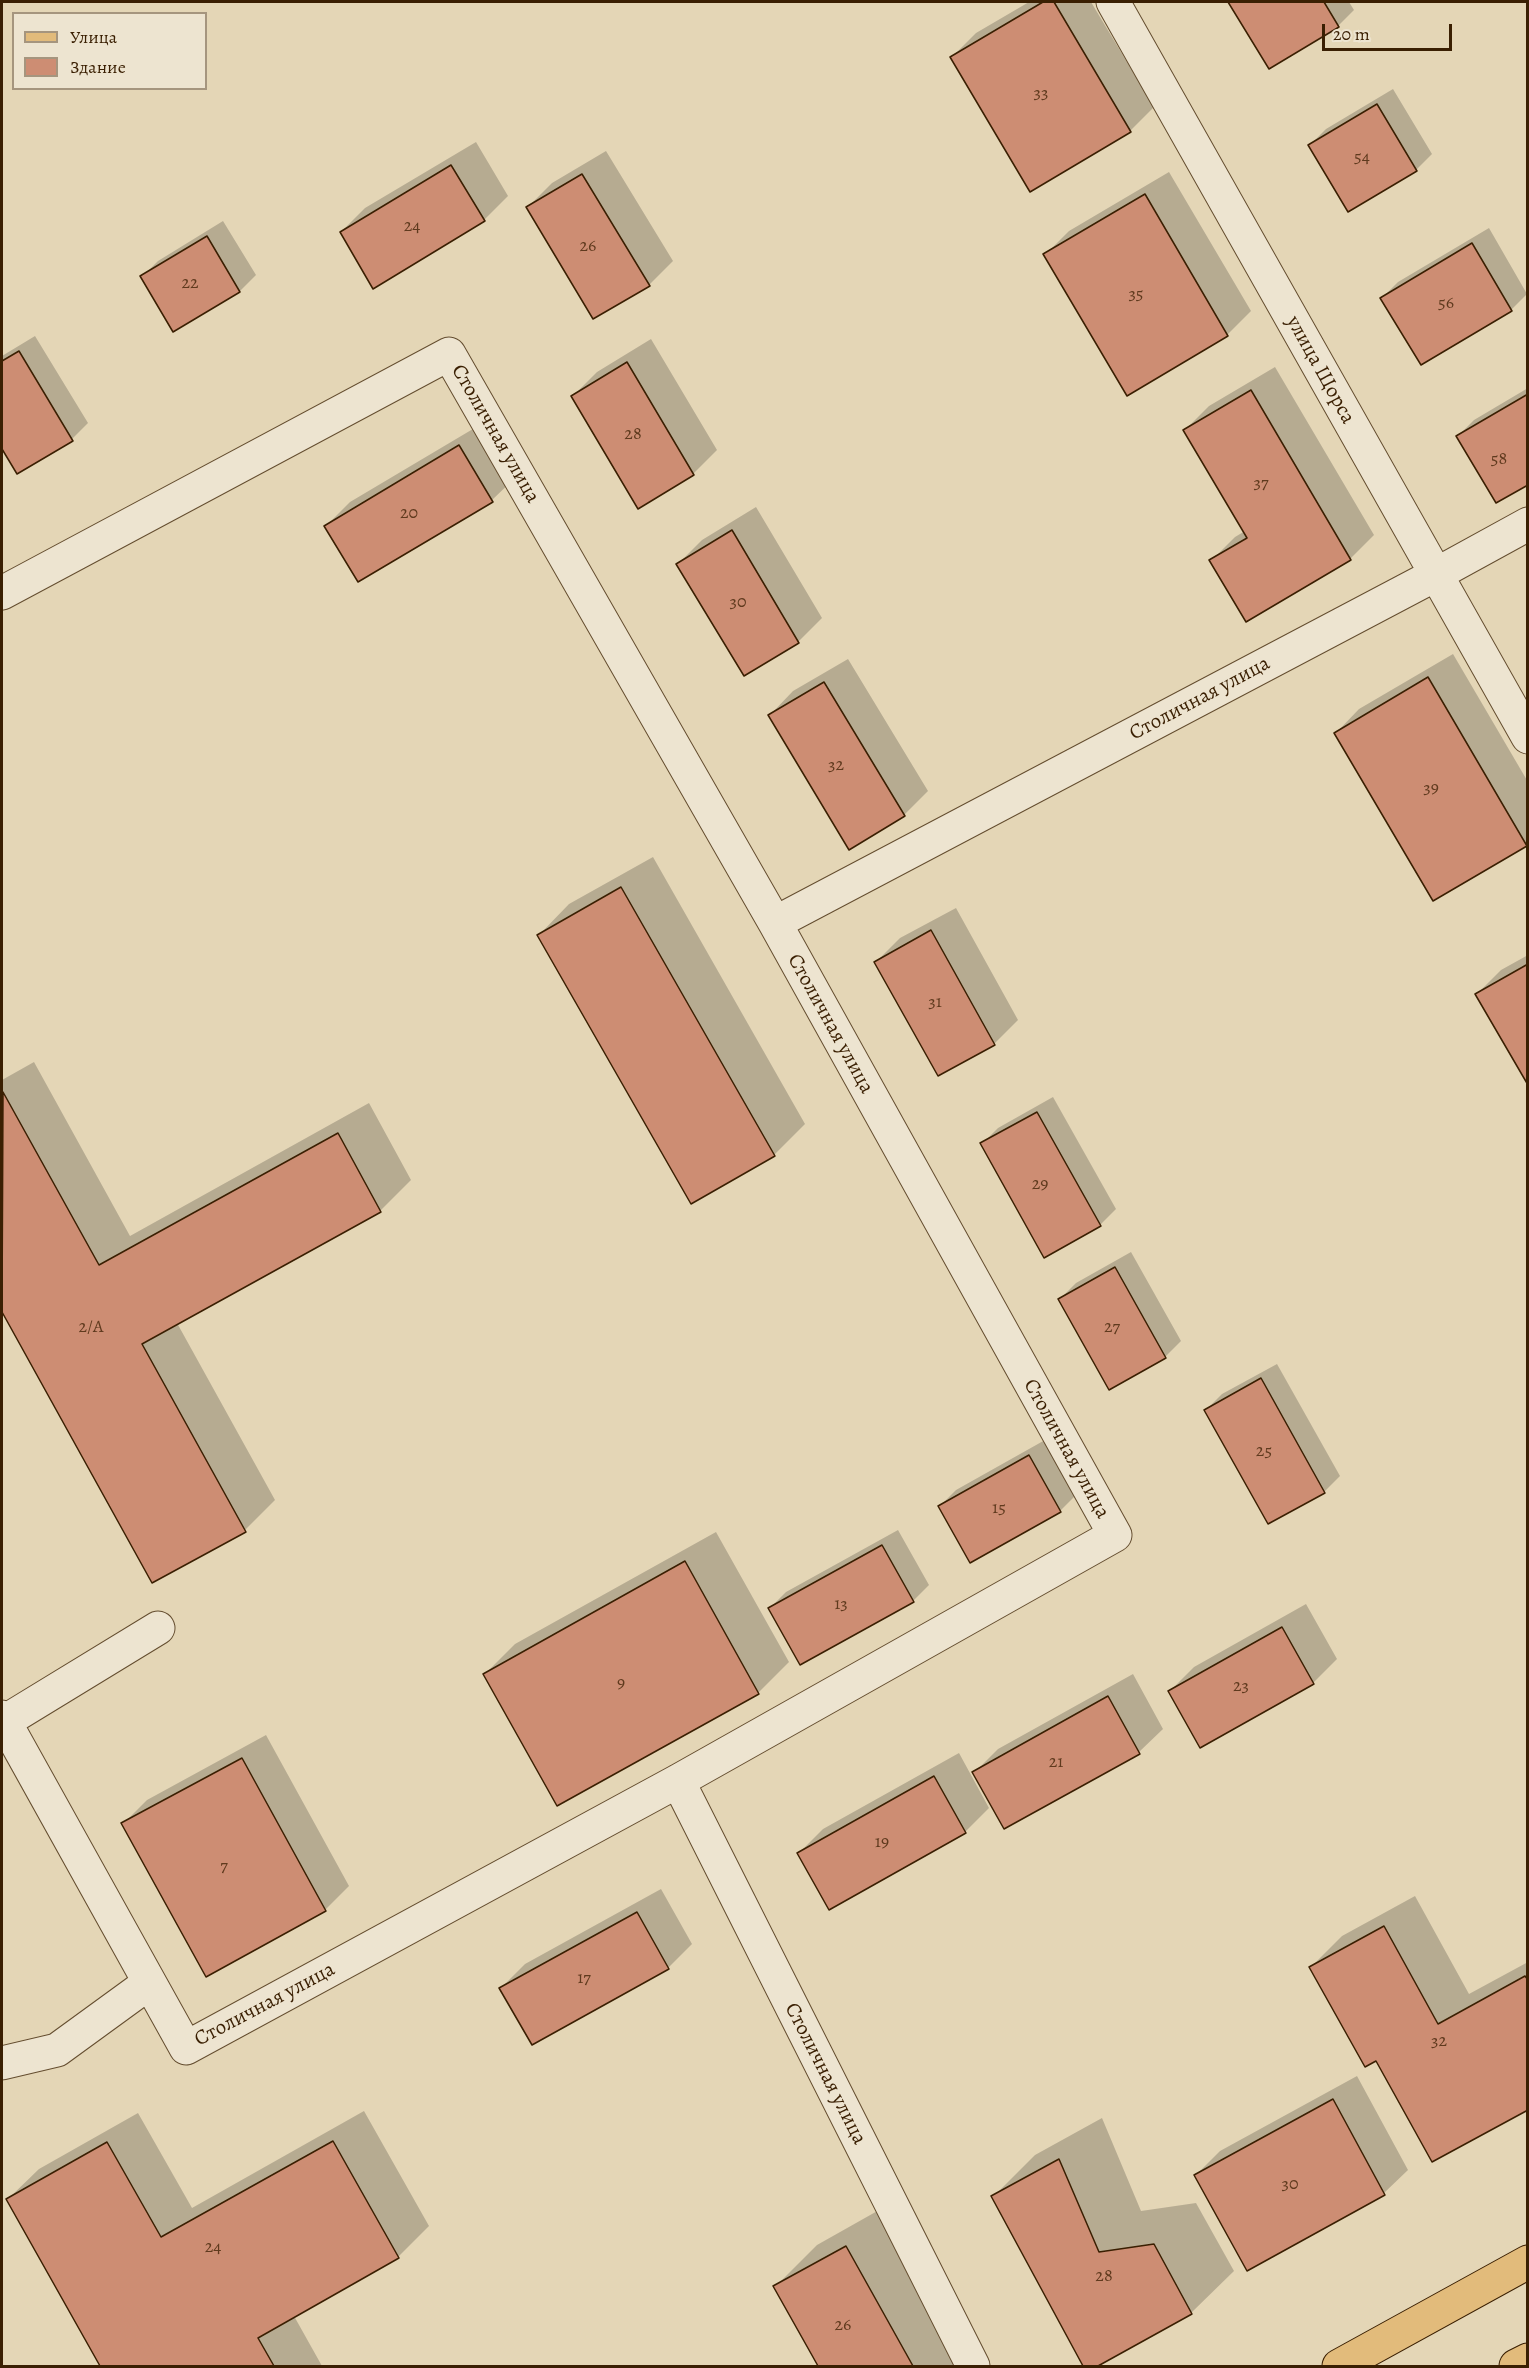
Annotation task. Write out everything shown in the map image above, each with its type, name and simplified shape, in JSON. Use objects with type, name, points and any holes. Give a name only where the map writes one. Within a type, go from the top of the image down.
[{"type":"main road","points":[[1339,2367],[1527,2262]]},
{"type":"main road","points":[[1516,2367],[1527,2360]]},
{"type":"street","name":"улица Щорса","points":[[1113,2],[1527,737]]},
{"type":"street","name":"Столичная улица","points":[[2,593],[449,354],[775,923],[1115,1535],[678,1781],[186,2048],[3,1720]]},
{"type":"street","name":"Столичная улица","points":[[775,923],[1435,575],[1527,524]]},
{"type":"street","points":[[3,1720],[158,1628]]},
{"type":"street","name":"Столичная улица","points":[[678,1781],[973,2367]]},
{"type":"street","points":[[2,2063],[57,2050],[149,1983]]},
{"type":"building","points":[[1043,2],[1054,2],[1131,132],[1030,192],[950,57]]},
{"type":"building","points":[[1228,2],[1324,2],[1339,27],[1269,69]]},
{"type":"building","points":[[1377,104],[1417,171],[1348,212],[1308,145]]},
{"type":"building","points":[[451,165],[485,221],[373,289],[340,232]]},
{"type":"building","points":[[582,174],[650,286],[593,319],[526,207]]},
{"type":"building","points":[[1145,194],[1228,336],[1127,396],[1043,254]]},
{"type":"building","points":[[207,236],[240,292],[173,332],[140,276]]},
{"type":"building","points":[[1472,243],[1512,311],[1421,365],[1380,298]]},
{"type":"building","points":[[19,351],[73,441],[17,474],[2,449],[2,361]]},
{"type":"building","points":[[627,362],[694,475],[638,509],[571,396]]},
{"type":"building","points":[[1251,390],[1351,560],[1246,622],[1209,560],[1247,538],[1183,430]]},
{"type":"building","points":[[1528,394],[1528,485],[1496,503],[1456,436]]},
{"type":"building","points":[[459,445],[493,502],[358,582],[324,526]]},
{"type":"building","points":[[732,530],[799,643],[744,676],[676,564]]},
{"type":"building","points":[[1428,677],[1527,846],[1433,901],[1334,733]]},
{"type":"building","points":[[824,682],[905,816],[849,850],[768,715]]},
{"type":"building","points":[[621,887],[775,1156],[691,1204],[537,935]]},
{"type":"building","points":[[931,930],[995,1045],[938,1076],[874,962]]},
{"type":"building","points":[[1528,964],[1528,1085],[1475,994]]},
{"type":"building","points":[[3,1092],[99,1265],[338,1133],[381,1212],[142,1344],[246,1532],[152,1583],[2,1312]]},
{"type":"building","points":[[1037,1112],[1101,1226],[1044,1258],[980,1143]]},
{"type":"building","points":[[1115,1267],[1166,1358],[1109,1390],[1058,1299]]},
{"type":"building","points":[[1261,1378],[1325,1493],[1268,1524],[1204,1410]]},
{"type":"building","points":[[1029,1455],[1061,1512],[970,1563],[938,1506]]},
{"type":"building","points":[[882,1545],[914,1602],[800,1665],[768,1608]]},
{"type":"building","points":[[685,1561],[759,1694],[557,1806],[483,1674]]},
{"type":"building","points":[[1282,1627],[1314,1684],[1200,1748],[1168,1691]]},
{"type":"building","points":[[1108,1696],[1140,1754],[1004,1829],[972,1772]]},
{"type":"building","points":[[242,1758],[326,1911],[206,1977],[121,1823]]},
{"type":"building","points":[[934,1776],[966,1833],[829,1910],[797,1853]]},
{"type":"building","points":[[637,1912],[669,1969],[532,2045],[499,1988]]},
{"type":"building","points":[[1384,1926],[1438,2024],[1525,1976],[1528,1980],[1528,2110],[1432,2162],[1376,2061],[1365,2067],[1309,1967]]},
{"type":"building","points":[[1333,2099],[1385,2195],[1247,2271],[1194,2175]]},
{"type":"building","points":[[333,2141],[399,2258],[258,2338],[274,2366],[100,2366],[6,2199],[107,2142],[161,2237]]},
{"type":"building","points":[[1059,2159],[1099,2252],[1154,2244],[1192,2314],[1098,2366],[1083,2366],[991,2196]]},
{"type":"building","points":[[846,2246],[913,2366],[818,2366],[773,2286]]}]
